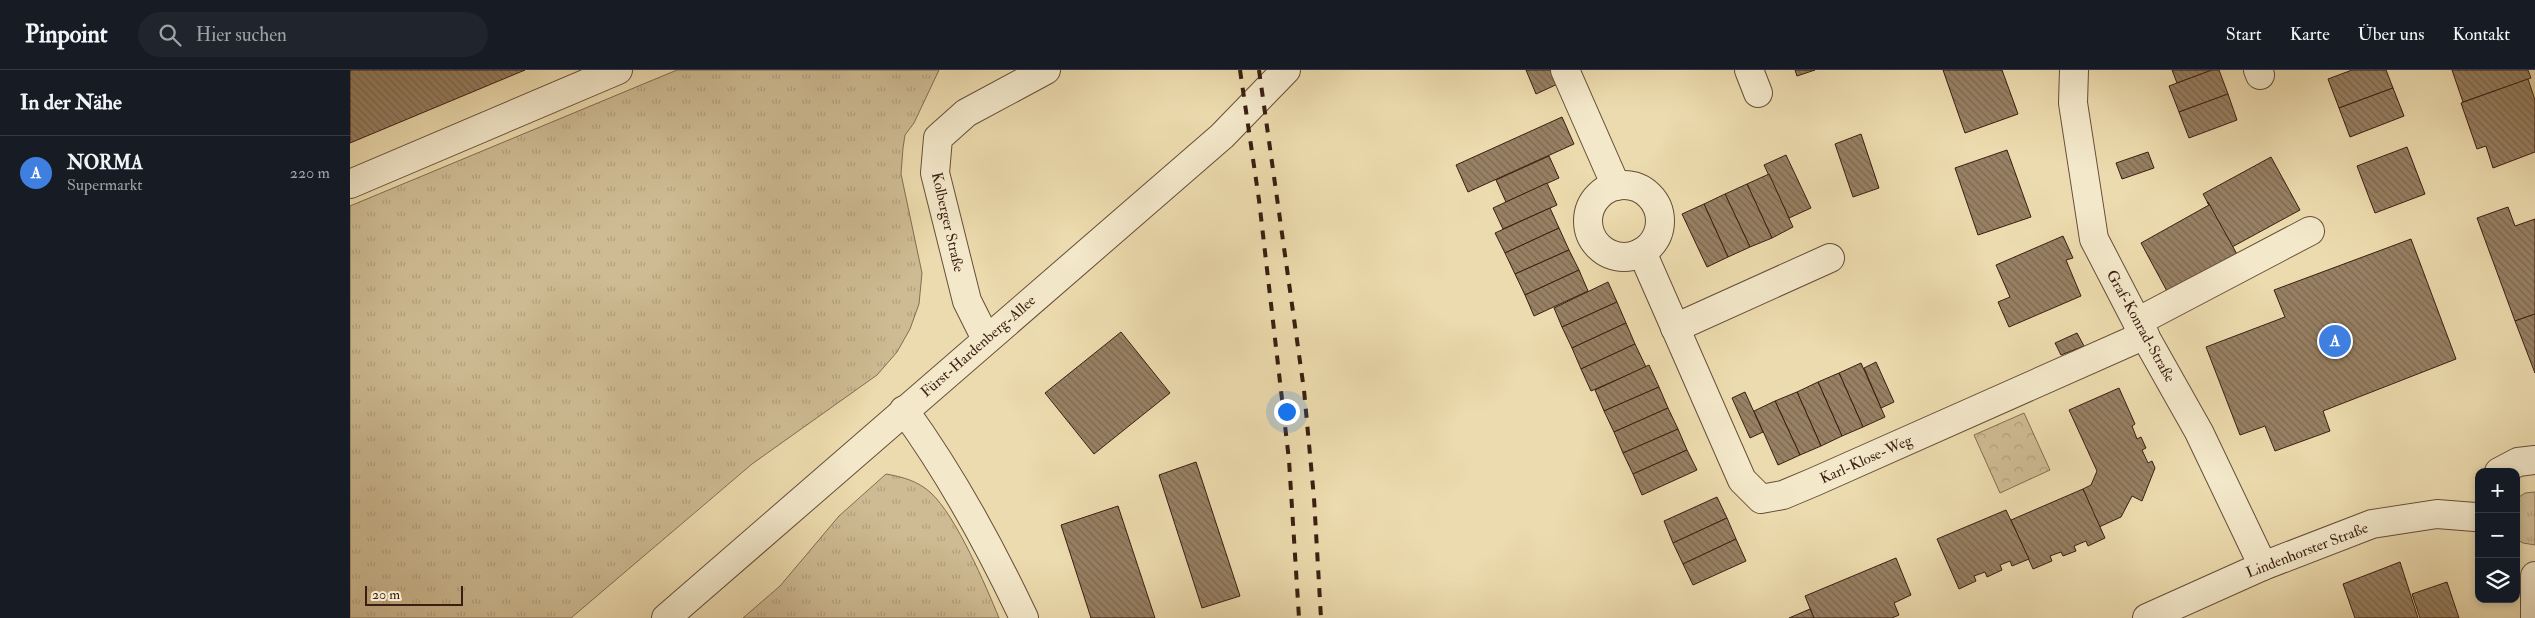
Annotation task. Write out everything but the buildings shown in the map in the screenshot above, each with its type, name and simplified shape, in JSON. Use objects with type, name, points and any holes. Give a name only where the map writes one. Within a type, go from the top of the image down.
[{"type":"street","points":[[350,184],[618,70]]},
{"type":"street","name":"Kolberger Straße","points":[[986,339],[967,301],[935,173],[938,138],[966,113],[1046,70]]},
{"type":"street","name":"Fürst-Hardenberg-Allee","points":[[666,618],[1222,136],[1286,70]]},
{"type":"street","points":[[1565,70],[1616,186]]},
{"type":"street","name":"Graf-Konrad-Straße","points":[[2074,70],[2073,103],[2094,239],[2141,329],[2199,432],[2263,566]]},
{"type":"street","points":[[1627,185],[1638,188],[1655,203],[1659,213],[1657,236],[1642,252],[1631,256],[1618,256],[1607,252],[1597,244],[1591,234],[1588,222],[1596,199],[1605,191],[1616,186],[1627,185]]},
{"type":"street","points":[[2141,329],[2310,231]]},
{"type":"street","name":"Karl-Klose-Weg","points":[[1642,252],[1742,480],[1761,499],[1783,494],[1814,482],[2141,329]]},
{"type":"street","points":[[1675,328],[1830,258]]},
{"type":"street","points":[[904,410],[938,457],[991,548],[1024,618]]},
{"type":"street","points":[[2507,468],[2518,462],[2535,460]]},
{"type":"street","name":"Lindenhorster Straße","points":[[2148,618],[2263,566],[2372,524],[2437,514],[2475,517]]},
{"type":"street","points":[[2520,574],[2535,576],[2534,618]]},
{"type":"green space","points":[[677,70],[939,70],[914,123],[905,135],[903,148],[901,174],[922,273],[919,304],[910,329],[897,352],[877,375],[752,464],[571,618],[350,618],[350,206]]},
{"type":"green space","points":[[2024,413],[2050,470],[2000,493],[1974,435]]},
{"type":"green space","points":[[886,474],[904,478],[921,485],[941,504],[970,552],[999,618],[743,618],[780,586],[839,516]]},
{"type":"green space","points":[[2535,492],[2535,545],[2520,541],[2520,496],[2525,493]]},
{"type":"railway","points":[[1240,70],[1259,200],[1289,460],[1299,618]]},
{"type":"railway","points":[[1259,70],[1304,390],[1314,498],[1321,618]]},
{"type":"place","name":"NORMA","points":[[2335,341]]}]
